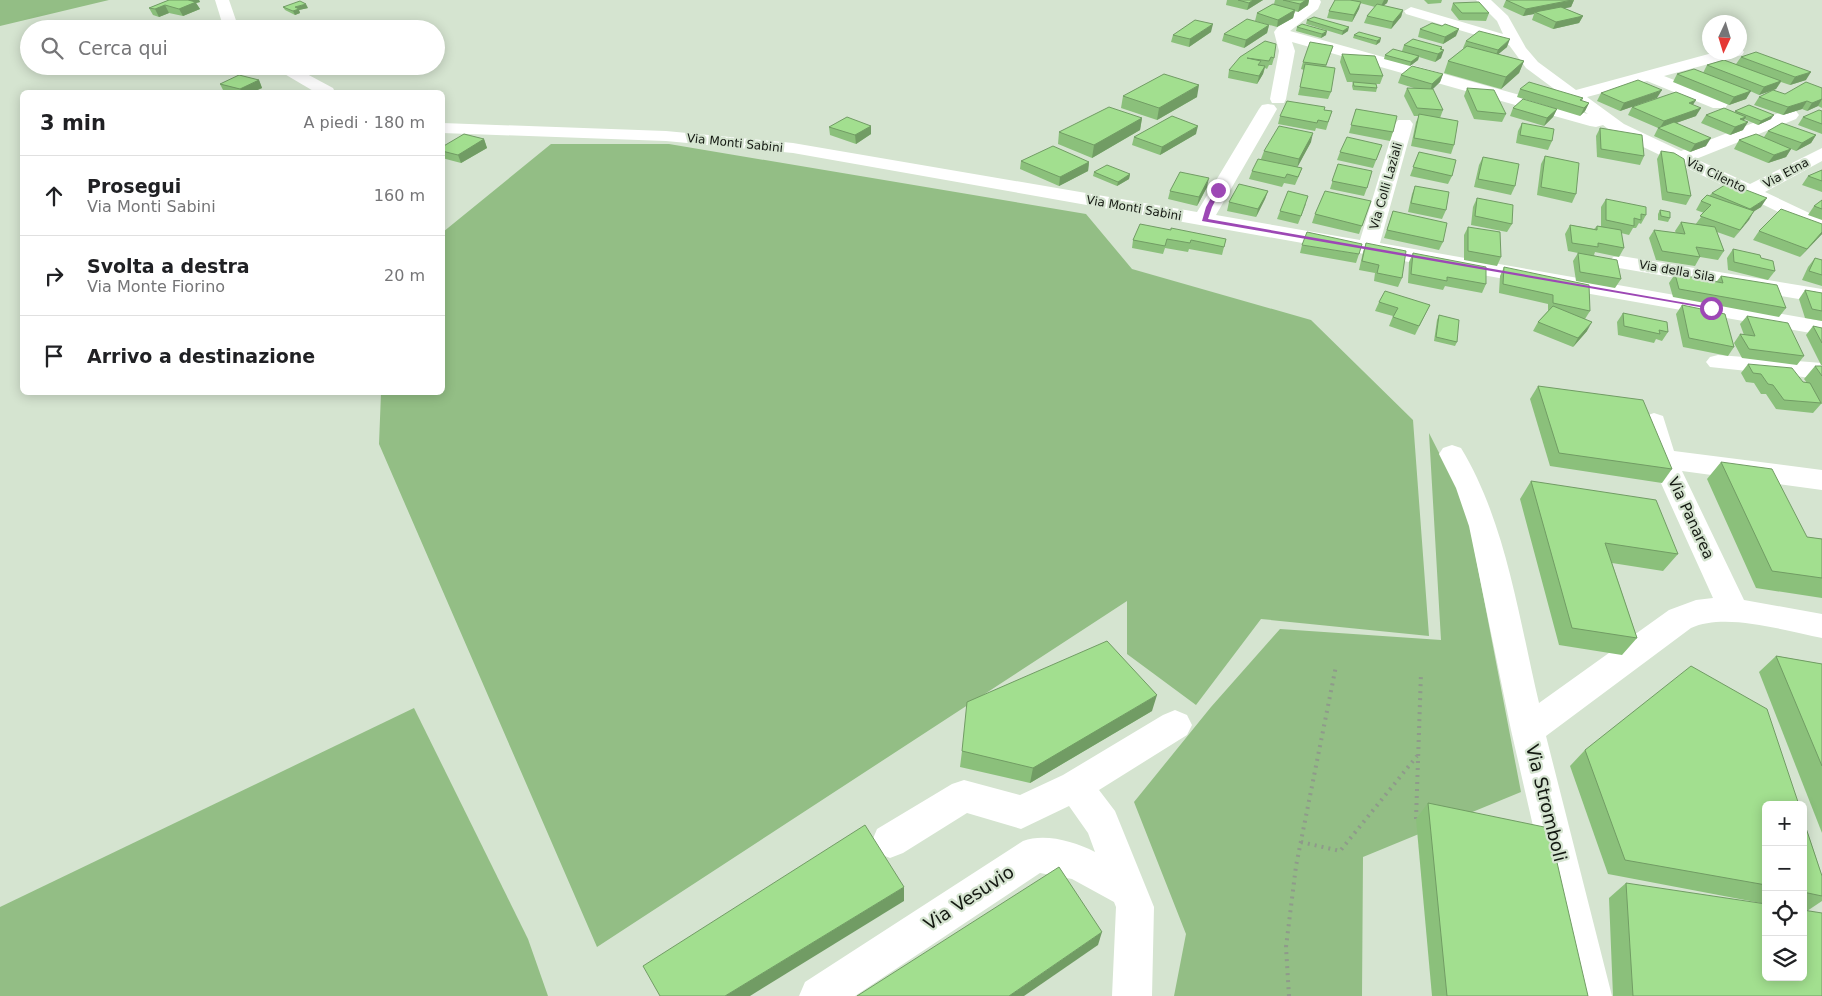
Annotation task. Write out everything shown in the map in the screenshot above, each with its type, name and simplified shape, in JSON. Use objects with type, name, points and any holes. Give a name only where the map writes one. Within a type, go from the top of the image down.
[{"type":"street","points":[[222,0],[227,20]]},
{"type":"street","points":[[1204,220],[1209,207],[1273,104],[1287,51],[1282,34],[1285,27],[1313,6],[1314,2],[1309,0]]},
{"type":"street","name":"Via Cilento","points":[[1484,0],[1503,19],[1516,43],[1532,65],[1618,128],[1822,227]]},
{"type":"street","points":[[1411,11],[1516,43]]},
{"type":"street","points":[[1282,34],[1618,128]]},
{"type":"street","points":[[1572,96],[1707,60]]},
{"type":"street","points":[[1720,60],[1743,69]]},
{"type":"street","points":[[1684,66],[1704,75]]},
{"type":"street","points":[[295,75],[323,90]]},
{"type":"street","points":[[1649,76],[1719,104]]},
{"type":"street","points":[[1681,158],[1790,115]]},
{"type":"street","name":"Via Colli Laziali","points":[[1368,248],[1404,124]]},
{"type":"street","name":"Via Monti Sabini","points":[[445,128],[616,133],[747,143],[857,158],[1822,328]]},
{"type":"street","name":"Via Etna","points":[[1750,192],[1822,154]]},
{"type":"street","name":"Via della Sila","points":[[1621,262],[1822,296]]},
{"type":"street","points":[[1787,321],[1814,371]]},
{"type":"street","points":[[1718,362],[1814,371]]},
{"type":"street","name":"Via Panarea","points":[[1654,422],[1663,459],[1734,612]]},
{"type":"street","points":[[1452,454],[1470,488],[1483,526],[1528,730]]},
{"type":"street","points":[[1663,459],[1822,480]]},
{"type":"street","name":"Via Stromboli","points":[[1592,996],[1528,730],[1680,619],[1703,610],[1734,612],[1822,626]]},
{"type":"street","points":[[890,841],[964,796],[1021,812],[1074,786],[1175,725]]},
{"type":"street","points":[[1074,786],[1102,823],[1135,907],[1132,996]]},
{"type":"street","name":"Via Vesuvio","points":[[819,996],[1036,854],[1077,862],[1128,889]]},
{"type":"path","points":[[1289,996],[1286,947],[1301,842],[1336,666]]},
{"type":"path","points":[[1416,818],[1421,673]]},
{"type":"path","points":[[1301,842],[1340,851],[1417,756]]},
{"type":"green space","points":[[0,0],[109,0],[20,20],[0,26]]},
{"type":"green space","points":[[551,144],[669,144],[1086,214],[1132,269],[1311,320],[1413,420],[1429,636],[1261,619],[1196,705],[1127,654],[1127,601],[597,947],[379,444],[381,395],[445,395],[445,230]]},
{"type":"green space","points":[[1429,433],[1466,506],[1521,792],[1363,857],[1362,996],[1174,996],[1186,934],[1134,802],[1211,707],[1280,629],[1441,640]]},
{"type":"green space","points":[[414,708],[528,939],[548,996],[0,996],[0,907]]},
{"type":"building","points":[[169,0],[196,2],[179,9],[165,5],[155,9],[149,8]]},
{"type":"building","points":[[1238,0],[1253,0],[1249,3]]},
{"type":"building","points":[[1283,0],[1306,0],[1300,4]]},
{"type":"building","points":[[1335,0],[1361,2],[1354,15],[1329,11]]},
{"type":"building","points":[[1506,0],[1572,0],[1526,9]]},
{"type":"building","points":[[300,1],[306,4],[295,7],[299,9],[293,11],[283,7]]},
{"type":"building","points":[[1479,2],[1489,13],[1462,13],[1453,3]]},
{"type":"building","points":[[1273,4],[1295,10],[1278,20],[1257,13]]},
{"type":"building","points":[[1377,4],[1403,10],[1393,22],[1367,16]]},
{"type":"building","points":[[1561,7],[1583,16],[1556,22],[1535,12]]},
{"type":"building","points":[[1314,17],[1349,27],[1343,31],[1307,20]]},
{"type":"building","points":[[1247,19],[1269,25],[1246,40],[1224,34]]},
{"type":"building","points":[[1195,20],[1213,24],[1190,39],[1173,35]]},
{"type":"building","points":[[1432,23],[1442,26],[1445,24],[1459,29],[1445,37],[1420,29]]},
{"type":"building","points":[[1302,24],[1327,31],[1322,34],[1297,27]]},
{"type":"building","points":[[1479,31],[1510,39],[1498,50],[1466,41]]},
{"type":"building","points":[[1359,32],[1381,38],[1377,41],[1354,35]]},
{"type":"building","points":[[1413,39],[1442,47],[1440,49],[1444,50],[1438,54],[1404,45]]},
{"type":"building","points":[[1265,41],[1276,44],[1274,58],[1271,57],[1269,61],[1247,58],[1261,61],[1258,65],[1265,66],[1259,76],[1229,70],[1240,57]]},
{"type":"building","points":[[1310,42],[1333,46],[1326,65],[1303,62]]},
{"type":"building","points":[[1467,46],[1524,61],[1506,77],[1448,61]]},
{"type":"building","points":[[1393,49],[1419,56],[1411,62],[1385,55]]},
{"type":"building","points":[[1756,52],[1811,72],[1795,77],[1747,59],[1747,55]]},
{"type":"building","points":[[1342,54],[1375,56],[1383,76],[1350,74]]},
{"type":"building","points":[[1724,60],[1781,81],[1764,87],[1707,65]]},
{"type":"building","points":[[1305,64],[1335,68],[1331,92],[1300,87]]},
{"type":"building","points":[[1412,66],[1443,74],[1432,84],[1401,75]]},
{"type":"building","points":[[1694,69],[1751,91],[1734,97],[1677,74]]},
{"type":"building","points":[[1164,74],[1199,85],[1159,108],[1123,96]]},
{"type":"building","points":[[239,75],[259,80],[240,89],[220,84]]},
{"type":"building","points":[[1638,80],[1662,90],[1624,103],[1601,93]]},
{"type":"building","points":[[1353,82],[1376,84],[1377,88],[1354,86]]},
{"type":"building","points":[[1529,82],[1583,98],[1580,100],[1589,103],[1584,108],[1520,89]]},
{"type":"building","points":[[1806,82],[1822,88],[1822,99],[1812,103],[1807,101],[1788,107],[1759,97],[1773,90],[1785,94]]},
{"type":"building","points":[[1407,88],[1433,89],[1443,110],[1417,108]]},
{"type":"building","points":[[1467,88],[1494,90],[1506,114],[1477,111]]},
{"type":"building","points":[[1676,92],[1696,100],[1689,103],[1701,108],[1664,121],[1632,107]]},
{"type":"building","points":[[1523,99],[1557,109],[1547,118],[1513,108]]},
{"type":"building","points":[[1287,101],[1325,107],[1324,110],[1332,111],[1328,122],[1318,120],[1317,123],[1280,116]]},
{"type":"building","points":[[1749,105],[1774,115],[1761,121],[1735,111]]},
{"type":"building","points":[[1109,107],[1142,118],[1094,145],[1059,132]]},
{"type":"building","points":[[1724,108],[1746,117],[1740,119],[1748,122],[1735,127],[1706,115]]},
{"type":"building","points":[[1356,109],[1397,116],[1393,132],[1351,125]]},
{"type":"building","points":[[1819,110],[1822,111],[1822,124],[1803,117]]},
{"type":"building","points":[[1419,114],[1458,121],[1454,145],[1414,138]]},
{"type":"building","points":[[1172,116],[1198,126],[1162,147],[1134,137]]},
{"type":"building","points":[[847,117],[871,126],[855,135],[829,127]]},
{"type":"building","points":[[1674,122],[1711,138],[1695,144],[1658,128]]},
{"type":"building","points":[[1522,123],[1554,129],[1552,141],[1520,135]]},
{"type":"building","points":[[1782,123],[1816,135],[1802,143],[1768,131]]},
{"type":"building","points":[[1279,126],[1313,133],[1299,159],[1264,151]]},
{"type":"building","points":[[1600,128],[1642,135],[1644,156],[1601,149]]},
{"type":"building","points":[[464,134],[484,139],[458,155],[445,152],[445,145]]},
{"type":"building","points":[[1756,134],[1791,149],[1774,155],[1739,140]]},
{"type":"building","points":[[1347,137],[1382,145],[1376,160],[1340,152]]},
{"type":"building","points":[[1053,146],[1089,162],[1060,177],[1021,161]]},
{"type":"building","points":[[1661,151],[1674,153],[1684,159],[1691,196],[1667,192]]},
{"type":"building","points":[[1419,152],[1456,160],[1452,176],[1413,167]]},
{"type":"building","points":[[1545,156],[1579,163],[1576,194],[1541,187]]},
{"type":"building","points":[[1483,157],[1519,164],[1515,186],[1478,179]]},
{"type":"building","points":[[1258,159],[1302,168],[1298,177],[1287,174],[1285,178],[1252,171]]},
{"type":"building","points":[[1338,164],[1372,171],[1367,188],[1332,181]]},
{"type":"building","points":[[1107,165],[1130,174],[1118,182],[1094,172]]},
{"type":"building","points":[[1822,170],[1822,181],[1808,176]]},
{"type":"building","points":[[1180,172],[1209,178],[1199,197],[1170,191]]},
{"type":"building","points":[[1728,183],[1767,198],[1750,209],[1712,193]]},
{"type":"building","points":[[1239,184],[1268,191],[1258,209],[1229,202]]},
{"type":"building","points":[[1415,186],[1449,192],[1446,210],[1411,203]]},
{"type":"building","points":[[1288,191],[1308,196],[1301,216],[1280,211]]},
{"type":"building","points":[[1325,191],[1371,201],[1362,226],[1315,214]]},
{"type":"building","points":[[1707,195],[1754,211],[1740,230],[1700,216],[1711,205],[1701,201]]},
{"type":"building","points":[[1477,198],[1513,205],[1512,224],[1475,216]]},
{"type":"building","points":[[1606,199],[1646,207],[1646,215],[1641,214],[1641,220],[1634,218],[1634,226],[1606,220]]},
{"type":"building","points":[[1822,200],[1822,209],[1814,206]]},
{"type":"building","points":[[1781,209],[1822,224],[1822,232],[1807,249],[1759,231]]},
{"type":"building","points":[[1660,210],[1670,212],[1670,218],[1661,216]]},
{"type":"building","points":[[1393,211],[1447,223],[1443,242],[1387,230]]},
{"type":"building","points":[[1681,222],[1715,227],[1724,251],[1696,247],[1700,257],[1662,251],[1654,230],[1685,234]]},
{"type":"building","points":[[1140,224],[1226,239],[1224,247],[1191,240],[1190,243],[1167,239],[1165,246],[1133,240]]},
{"type":"building","points":[[1570,225],[1597,230],[1597,226],[1621,230],[1624,248],[1598,243],[1598,247],[1572,243]]},
{"type":"building","points":[[1468,227],[1500,232],[1501,257],[1468,251]]},
{"type":"building","points":[[1307,232],[1362,244],[1359,254],[1302,245]]},
{"type":"building","points":[[1366,243],[1406,251],[1402,278],[1377,273],[1379,265],[1362,261]]},
{"type":"building","points":[[1733,249],[1760,255],[1761,258],[1773,261],[1775,271],[1734,262]]},
{"type":"building","points":[[1413,253],[1486,267],[1486,284],[1447,277],[1447,281],[1411,274]]},
{"type":"building","points":[[1578,253],[1617,260],[1621,279],[1580,272]]},
{"type":"building","points":[[1815,258],[1822,260],[1822,275],[1809,271]]},
{"type":"building","points":[[1504,267],[1589,285],[1590,311],[1553,303],[1553,295],[1503,284]]},
{"type":"building","points":[[1675,274],[1723,283],[1721,276],[1777,285],[1786,308],[1679,289]]},
{"type":"building","points":[[1805,290],[1822,293],[1822,311],[1812,309]]},
{"type":"building","points":[[1385,291],[1430,305],[1419,326],[1393,317],[1398,308],[1379,302]]},
{"type":"building","points":[[1682,305],[1725,314],[1734,347],[1689,338]]},
{"type":"building","points":[[1553,306],[1592,322],[1578,338],[1538,322]]},
{"type":"building","points":[[1623,313],[1667,322],[1668,332],[1659,330],[1660,334],[1624,326]]},
{"type":"building","points":[[1439,315],[1459,320],[1457,342],[1436,337]]},
{"type":"building","points":[[1747,316],[1788,323],[1804,356],[1749,349],[1740,334],[1755,336]]},
{"type":"building","points":[[1813,326],[1822,328],[1822,343]]},
{"type":"building","points":[[1748,364],[1792,368],[1803,382],[1810,383],[1821,403],[1784,400],[1773,385],[1768,384],[1761,374],[1753,373]]},
{"type":"building","points":[[1815,366],[1822,366],[1822,376]]},
{"type":"building","points":[[1538,386],[1643,400],[1672,469],[1559,453]]},
{"type":"building","points":[[1721,462],[1772,469],[1807,537],[1822,539],[1822,578],[1772,571]]},
{"type":"building","points":[[1531,481],[1656,500],[1678,554],[1605,543],[1637,638],[1572,628]]},
{"type":"building","points":[[1107,641],[1157,695],[1033,768],[962,751],[967,702]]},
{"type":"building","points":[[1776,656],[1822,664],[1822,766]]},
{"type":"building","points":[[1691,666],[1767,709],[1798,801],[1762,801],[1762,884],[1625,860],[1585,750]]},
{"type":"building","points":[[1428,803],[1549,828],[1588,996],[1447,996]]},
{"type":"building","points":[[865,825],[904,887],[725,996],[660,996],[643,966]]},
{"type":"building","points":[[1807,831],[1822,876],[1822,896],[1807,893]]},
{"type":"building","points":[[1059,867],[1102,932],[1009,996],[857,996]]},
{"type":"building","points":[[1626,883],[1762,903],[1762,981],[1807,981],[1807,911],[1822,913],[1822,996],[1633,996]]},
{"type":"route","points":[[1218,190],[1204,220],[1711,308]]}]
